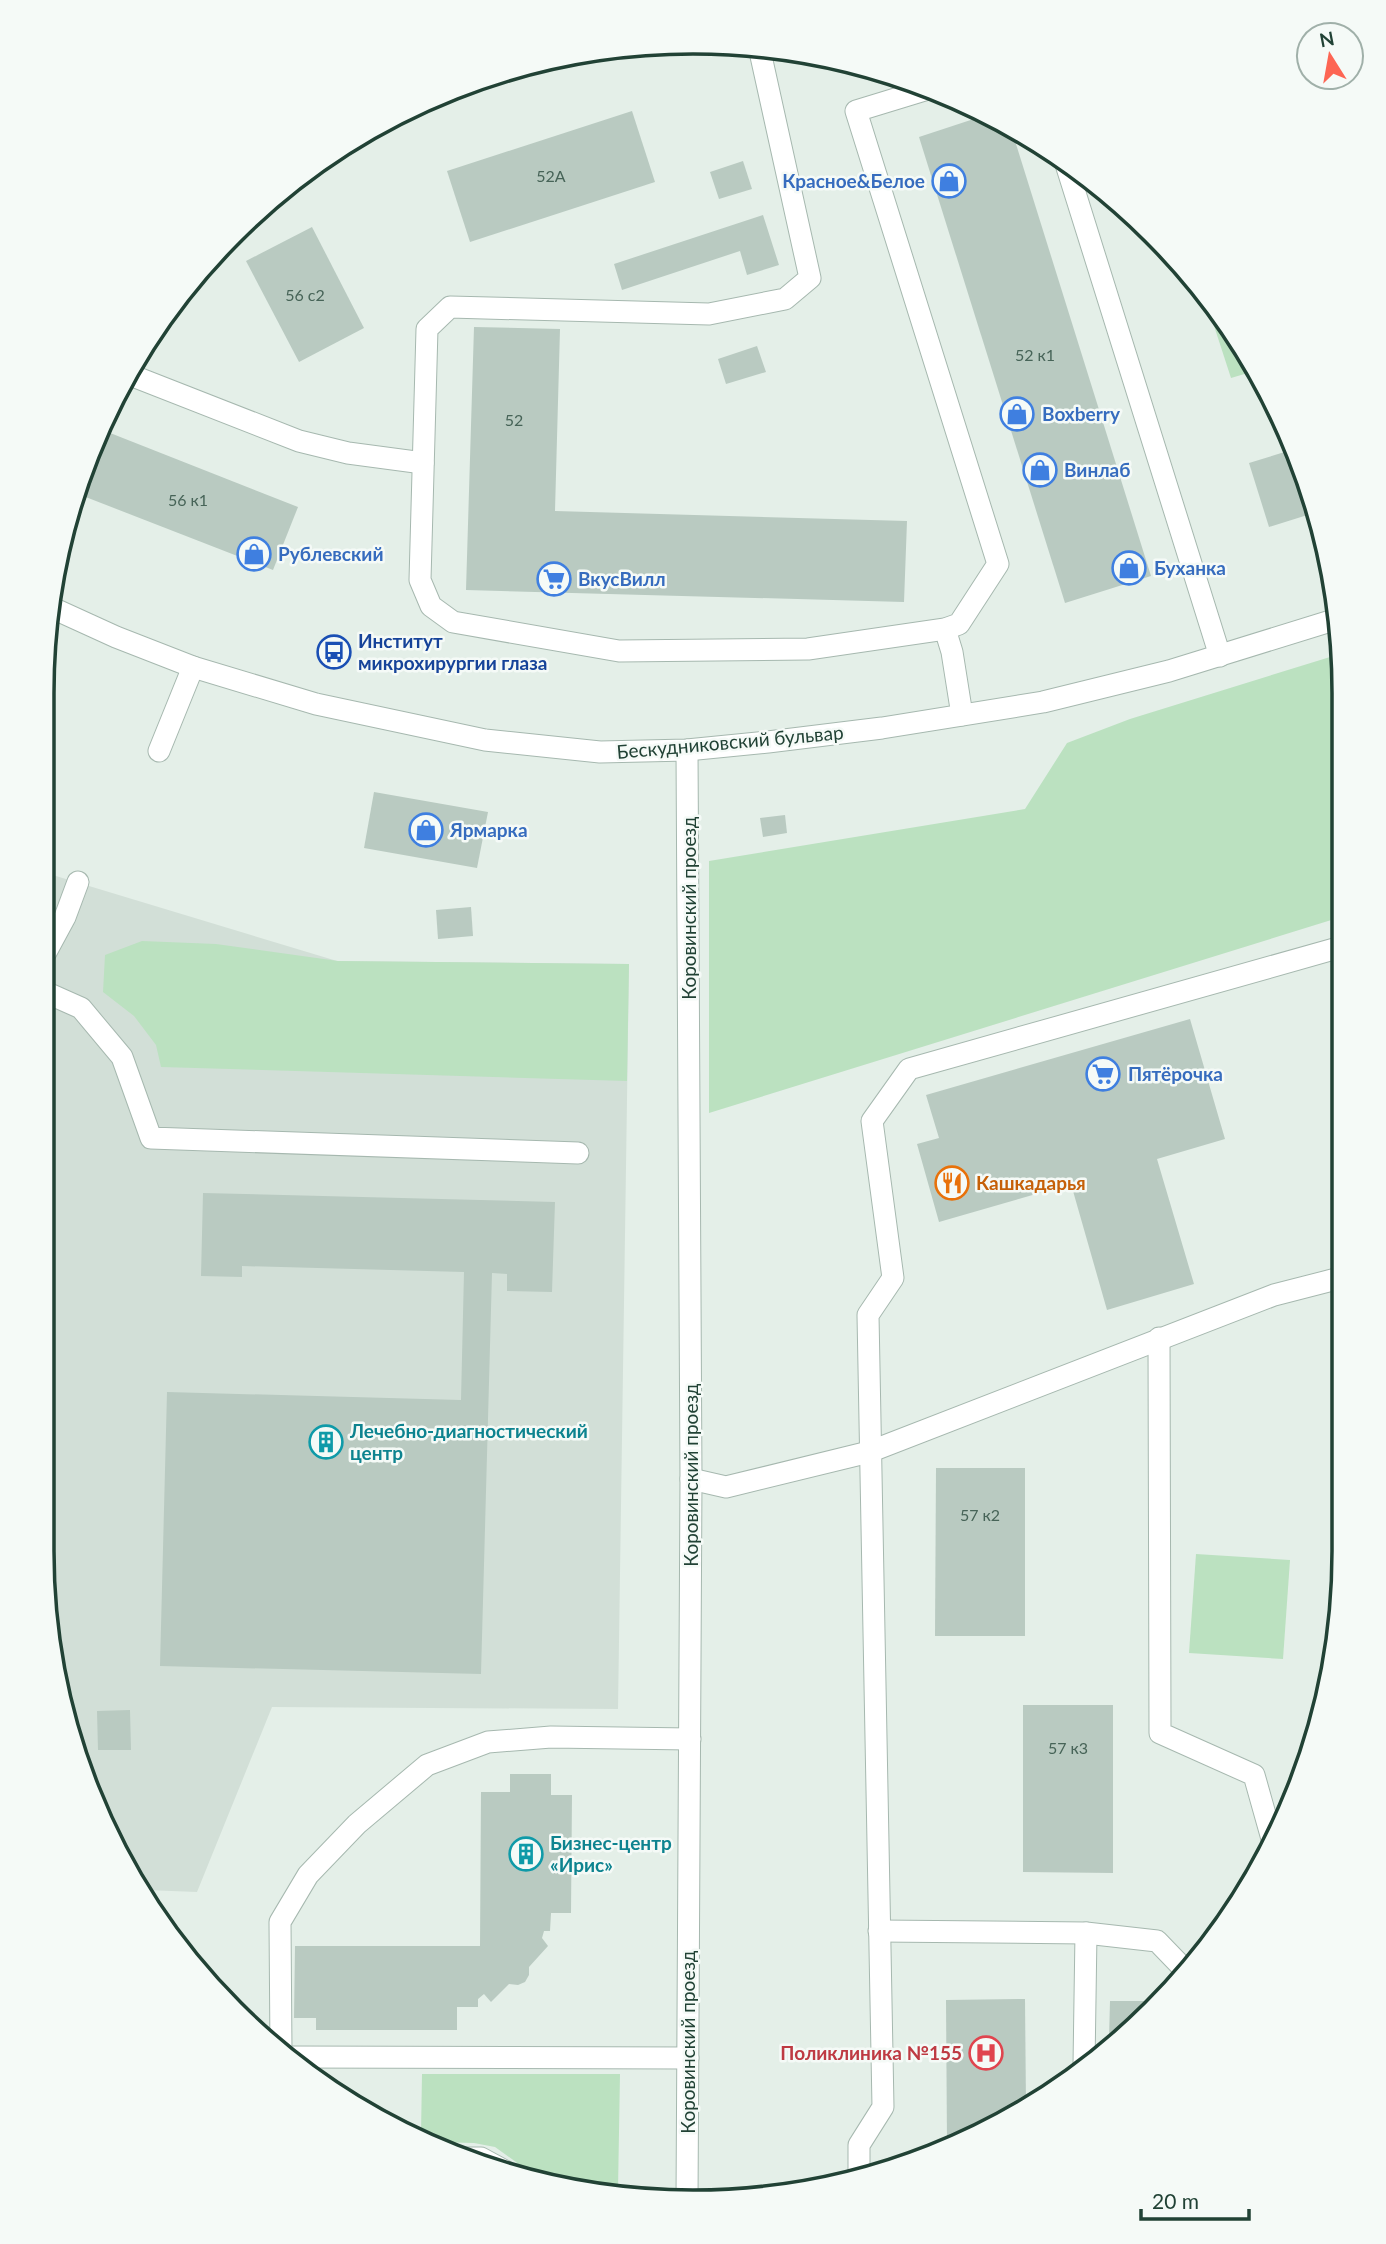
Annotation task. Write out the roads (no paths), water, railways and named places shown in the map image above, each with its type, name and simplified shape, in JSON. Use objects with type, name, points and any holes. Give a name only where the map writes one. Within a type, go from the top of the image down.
[{"type":"street","points":[[762,59],[810,278],[785,299],[709,314],[450,307],[427,329],[420,580],[431,606],[453,622],[619,651],[808,649],[945,629],[959,624],[998,564],[856,111],[913,94]]},
{"type":"street","points":[[1070,178],[1220,656]]},
{"type":"street","points":[[138,378],[299,441],[348,453],[423,463]]},
{"type":"street","name":"Бескудниковский бульвар","points":[[60,611],[193,667],[316,705],[485,740],[600,752],[687,750],[882,728],[1044,702],[1169,671],[1327,622]]},
{"type":"street","points":[[945,629],[952,652],[962,715]]},
{"type":"street","points":[[159,751],[193,667]]},
{"type":"street","name":"Коровинский проезд","points":[[687,750],[691,1479],[687,2190]]},
{"type":"street","points":[[54,938],[78,882]]},
{"type":"street","points":[[859,2168],[859,2145],[883,2107],[868,1315],[893,1278],[872,1121],[909,1069],[1332,950]]},
{"type":"street","points":[[54,996],[81,1007],[122,1057],[151,1138],[578,1153]]},
{"type":"street","points":[[691,1479],[726,1487],[869,1452],[1274,1294],[1332,1280]]},
{"type":"street","points":[[1158,1338],[1160,1733],[1254,1775],[1269,1828]]},
{"type":"street","points":[[281,2039],[280,1922],[308,1875],[357,1824],[427,1765],[488,1742],[551,1737],[690,1739]]},
{"type":"street","points":[[879,1931],[1086,1933],[1157,1941],[1179,1964]]},
{"type":"street","points":[[1084,2056],[1086,1933]]},
{"type":"street","points":[[303,2057],[688,2058]]},
{"type":"place","name":"Красное&Белое","points":[[949,181]]},
{"type":"place","name":"Boxberry","points":[[1017,414]]},
{"type":"place","name":"Винлаб","points":[[1040,470]]},
{"type":"place","name":"Рублевский","points":[[254,554]]},
{"type":"place","name":"Буханка","points":[[1129,568]]},
{"type":"place","name":"ВкусВилл","points":[[554,579]]},
{"type":"place","name":"Институт микрохирургии глаза","points":[[334,652]]},
{"type":"place","name":"Ярмарка","points":[[426,830]]},
{"type":"place","name":"Пятёрочка","points":[[1103,1074]]},
{"type":"place","name":"Кашкадарья","points":[[952,1183]]},
{"type":"place","name":"Лечебно-диагностический центр","points":[[326,1442]]},
{"type":"place","name":"Бизнес-центр «Ирис»","points":[[526,1854]]},
{"type":"place","name":"Поликлиника №155","points":[[986,2053]]}]
